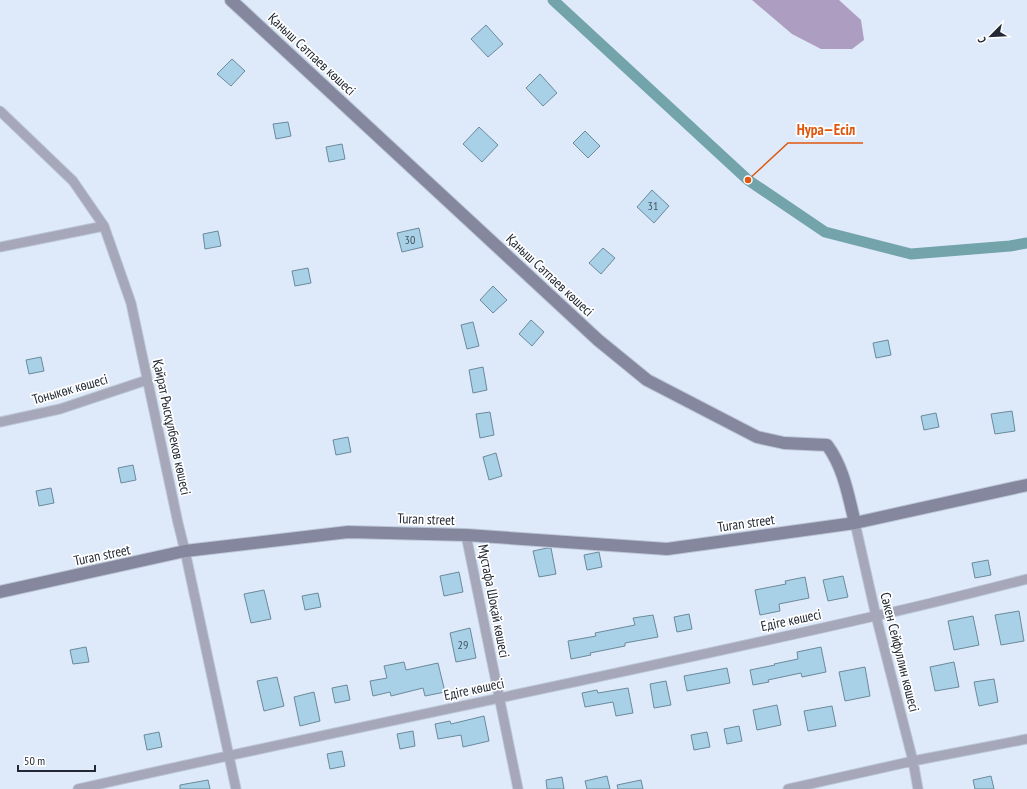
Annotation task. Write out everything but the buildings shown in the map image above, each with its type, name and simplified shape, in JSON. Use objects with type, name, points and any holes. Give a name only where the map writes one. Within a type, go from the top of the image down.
[{"type":"street","name":"Қаныш Сәтпаев көшесі","points":[[231,0],[598,340],[647,380],[758,437],[784,443],[827,445],[836,457],[843,474],[855,523]]},
{"type":"street","name":"Қайрат Рысқұлбеков көшесі","points":[[0,111],[73,181],[104,226],[131,303],[178,523],[186,551],[236,789]]},
{"type":"street","points":[[0,247],[104,226]]},
{"type":"street","name":"Тоныкөк көшесі","points":[[0,422],[60,409],[147,380]]},
{"type":"street","name":"Turan street","points":[[0,592],[186,551],[348,532],[466,535],[667,549],[855,523],[1027,485]]},
{"type":"street","name":"Сәкен Сейфуллин көшесі","points":[[855,523],[876,616],[913,761],[918,789]]},
{"type":"street","name":"Мұстафа Шоқай көшесі","points":[[466,535],[518,789]]},
{"type":"street","name":"Едіге көшесі","points":[[78,789],[876,616],[1027,579]]},
{"type":"street","points":[[788,789],[913,761],[1027,739]]},
{"type":"shaded area","points":[[752,0],[839,0],[861,20],[864,40],[852,49],[821,49],[792,34]]},
{"type":"waterway","points":[[553,0],[748,180],[825,232],[911,254],[1010,246],[1027,243]]},
{"type":"place","name":"Нура—Есіл","points":[[748,180]]}]
